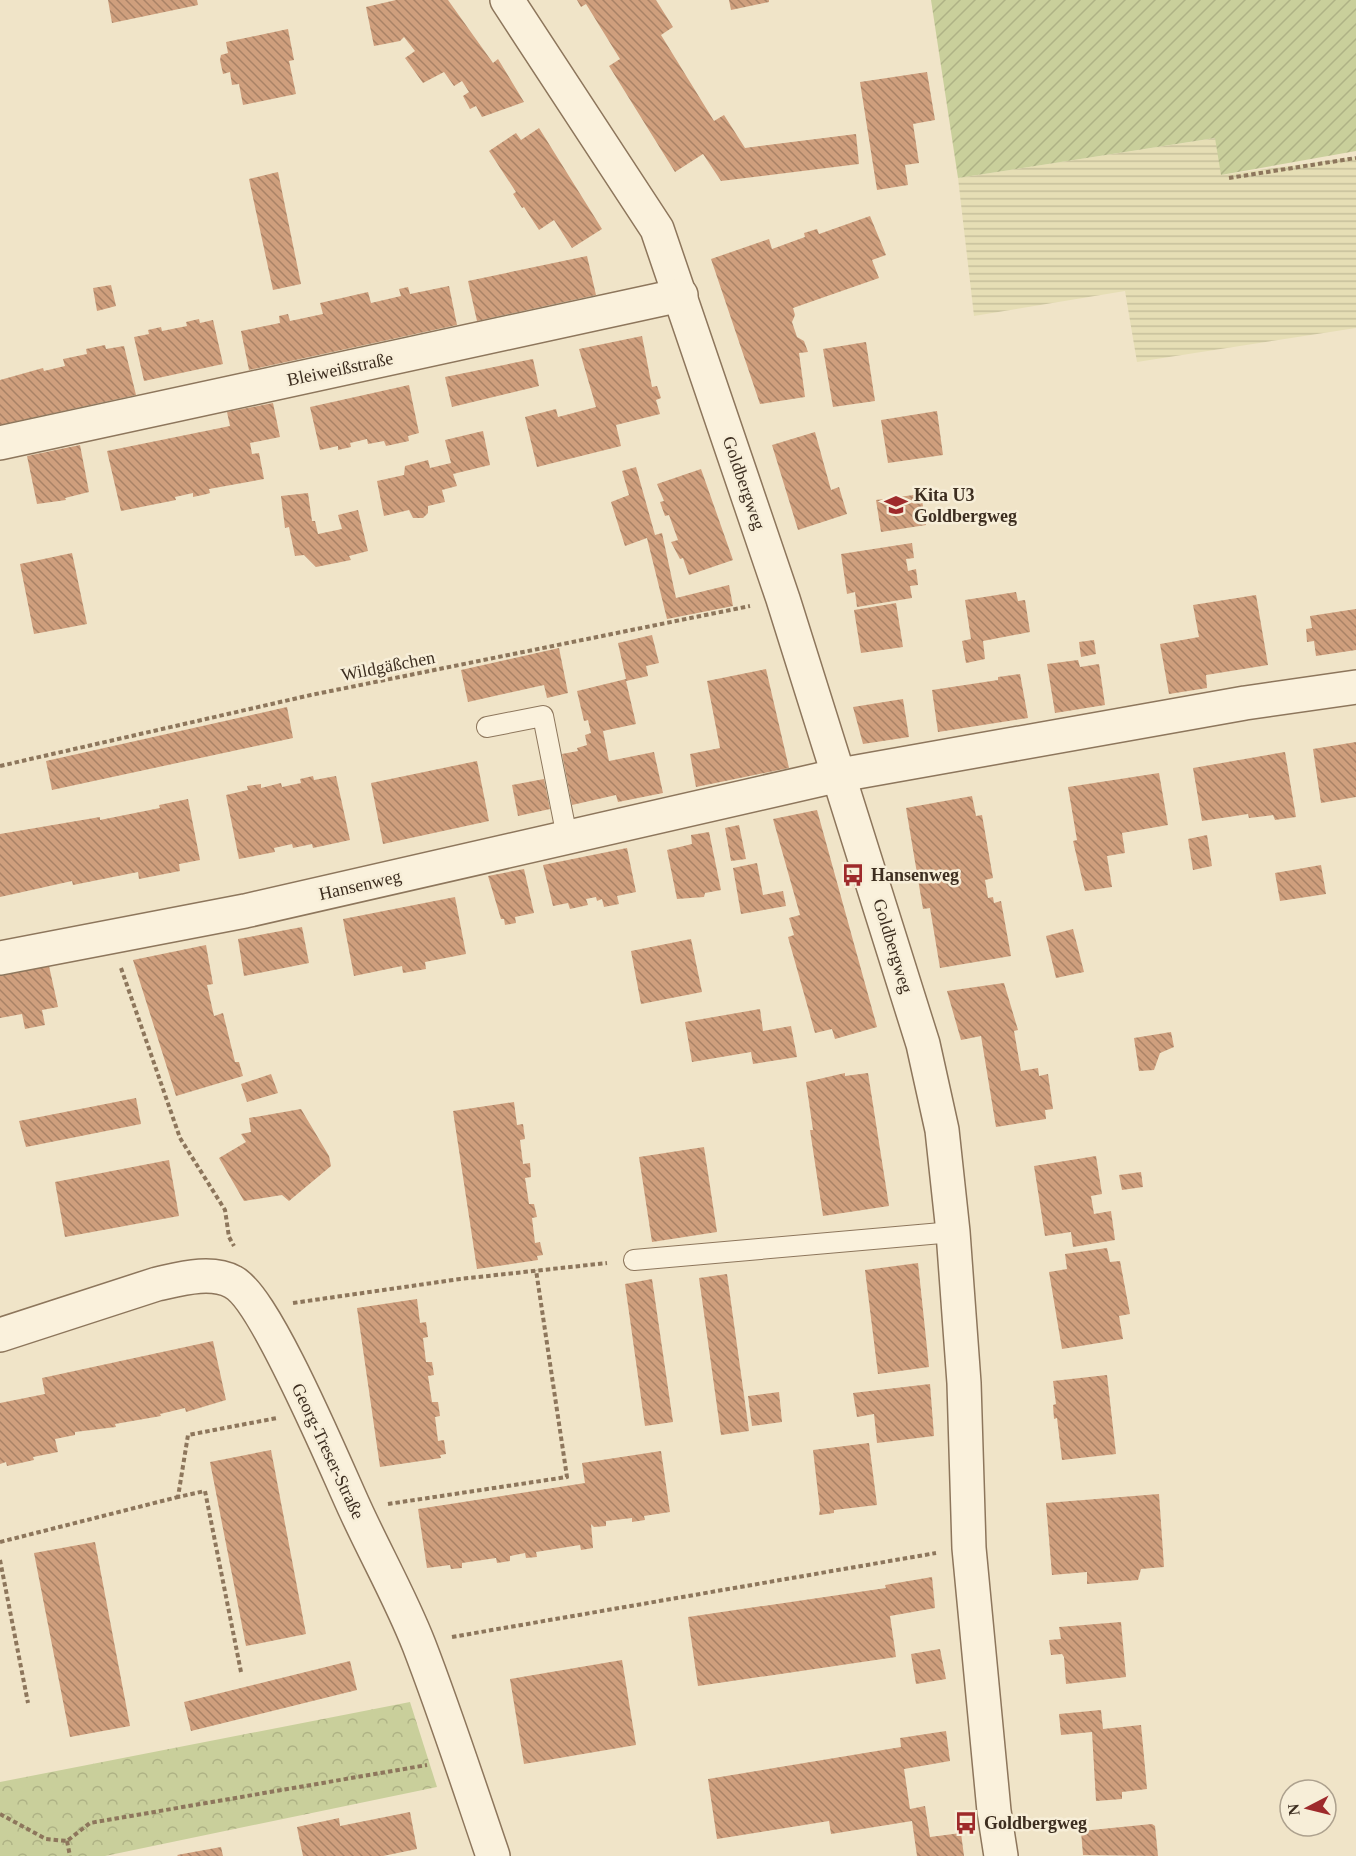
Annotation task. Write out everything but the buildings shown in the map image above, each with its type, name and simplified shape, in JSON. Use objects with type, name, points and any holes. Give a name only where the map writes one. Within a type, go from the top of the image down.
[{"type":"street","name":"Goldbergweg","points":[[507,0],[657,229],[783,599],[923,1044],[942,1130],[953,1232],[964,1383],[969,1548],[994,1811],[1001,1856]]},
{"type":"street","name":"Bleiweißstraße","points":[[0,443],[681,295]]},
{"type":"street","name":"Hansenweg","points":[[0,958],[244,911],[840,775],[1234,705],[1356,687]]},
{"type":"street","name":"Georg-Treser-Straße","points":[[0,1335],[157,1284],[218,1277],[234,1282],[258,1309],[310,1411],[418,1643],[493,1856]]},
{"type":"lane","points":[[487,727],[543,716],[567,837]]},
{"type":"lane","points":[[634,1260],[953,1232]]},
{"type":"path","points":[[1229,177],[1356,158]]},
{"type":"path","name":"Wildgäßchen","points":[[0,766],[311,695],[783,599]]},
{"type":"path","points":[[110,937],[180,1138],[225,1210],[229,1236],[236,1251]]},
{"type":"path","points":[[288,1304],[536,1270],[634,1260]]},
{"type":"path","points":[[355,1509],[567,1477],[536,1270]]},
{"type":"path","points":[[178,1497],[188,1435],[310,1411]]},
{"type":"path","points":[[0,1542],[205,1491],[241,1672]]},
{"type":"path","points":[[418,1643],[969,1548]]},
{"type":"path","points":[[0,1560],[28,1703]]},
{"type":"path","points":[[0,1814],[46,1839],[67,1841],[90,1823],[460,1760]]},
{"type":"path","points":[[67,1841],[70,1856]]},
{"type":"shaded area","points":[[1216,138],[1222,175],[1356,157],[1356,328],[1137,362],[1125,291],[974,316],[958,178]]},
{"type":"green space","points":[[931,0],[1356,0],[1356,151],[1221,175],[1215,138],[958,178]]},
{"type":"green space","points":[[410,1702],[437,1787],[105,1856],[0,1856],[0,1782]]},
{"type":"place","name":"Kita U3 Goldbergweg","points":[[896,505]]},
{"type":"place","name":"Hansenweg","points":[[853,875]]},
{"type":"place","name":"Goldbergweg","points":[[966,1823]]}]
